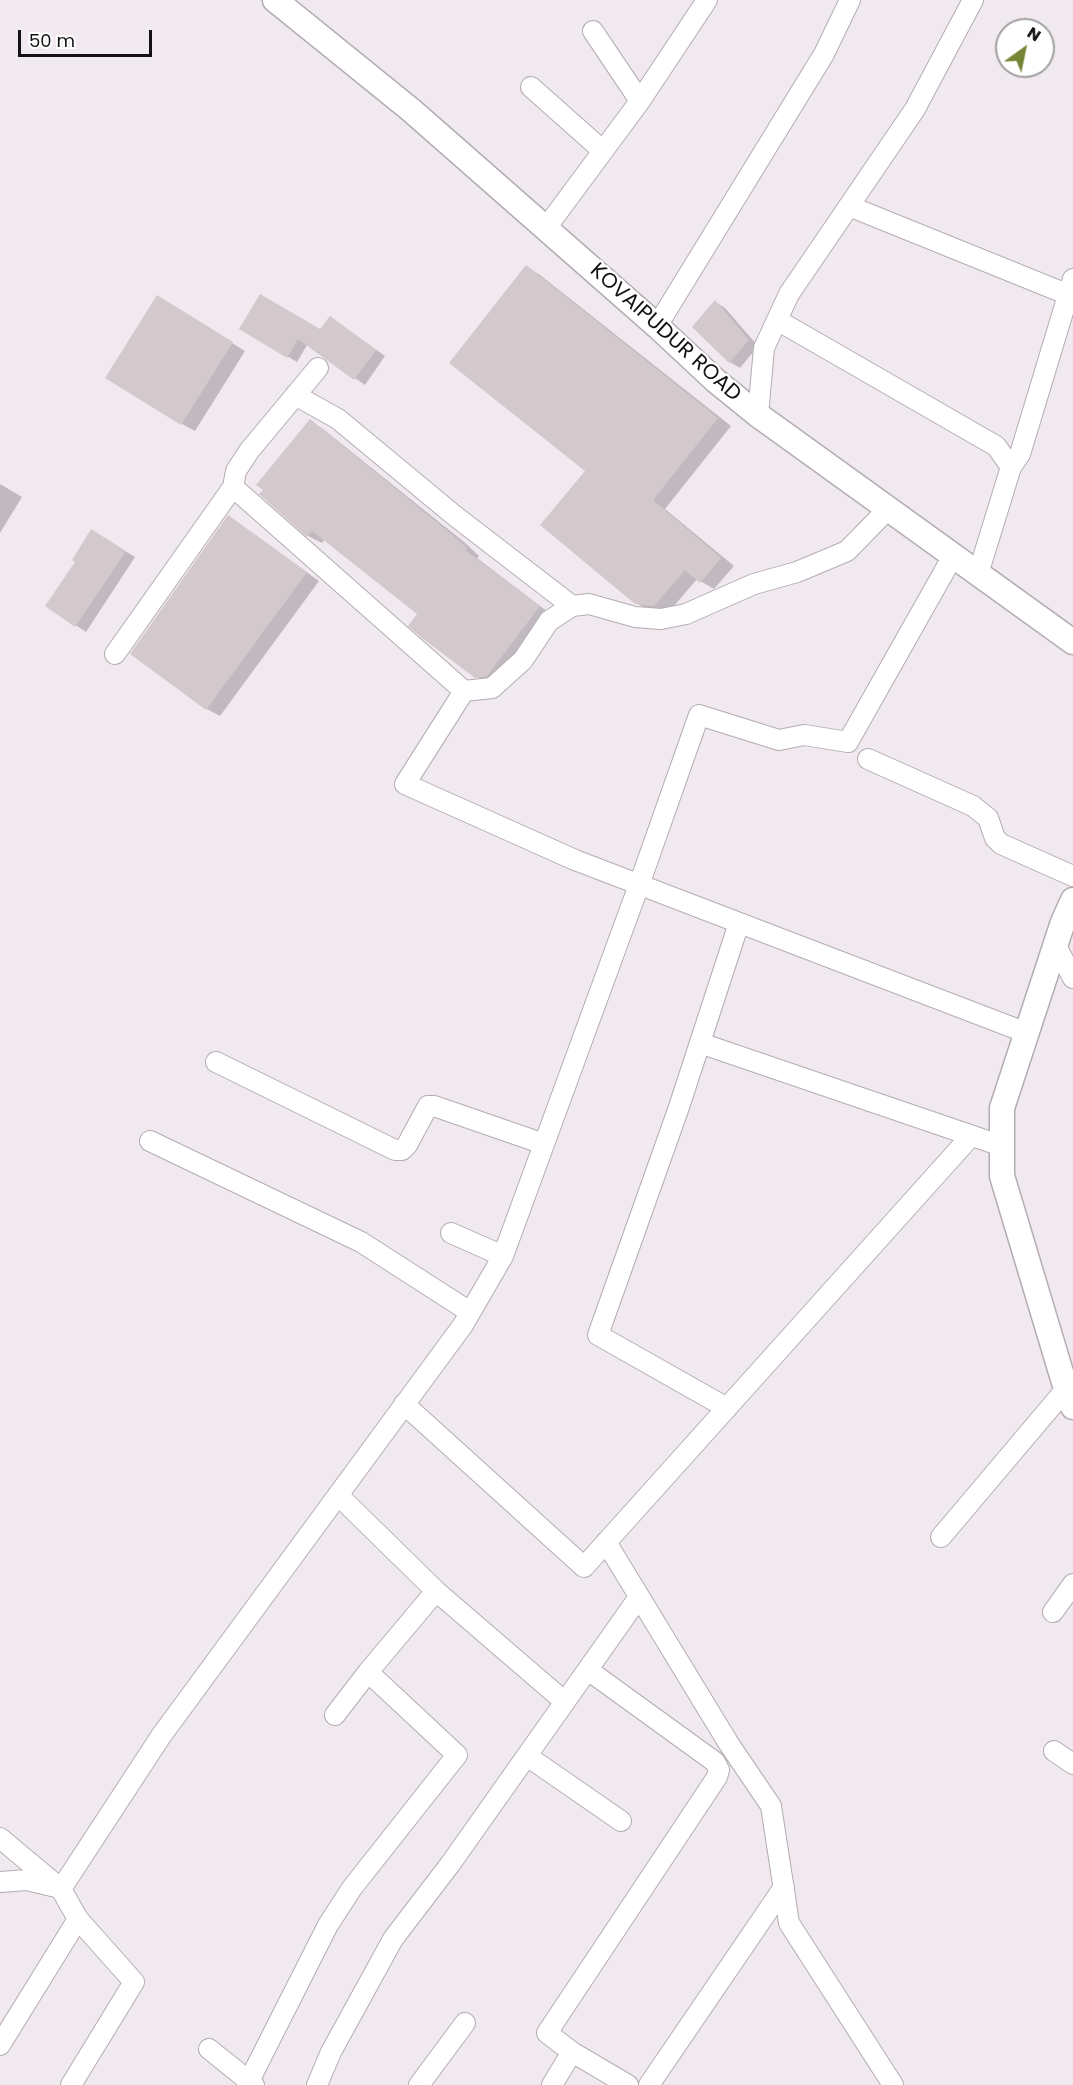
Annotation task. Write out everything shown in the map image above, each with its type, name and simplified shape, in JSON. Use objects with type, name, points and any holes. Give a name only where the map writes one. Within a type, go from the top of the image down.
[{"type":"main road","name":"KOVAIPUDUR ROAD","points":[[281,2],[411,110],[657,326],[716,381],[758,415],[1073,642]]},
{"type":"main road","points":[[1069,1398],[1002,1176],[1002,1108],[1073,900]]},
{"type":"street","points":[[546,228],[640,101],[707,0]]},
{"type":"street","points":[[657,326],[824,54],[850,0]]},
{"type":"street","points":[[758,415],[764,348],[789,294],[915,109],[973,0]]},
{"type":"street","points":[[592,31],[640,101]]},
{"type":"street","points":[[531,87],[603,151]]},
{"type":"street","points":[[849,206],[1071,287],[1020,454],[1011,467],[978,574]]},
{"type":"street","points":[[777,320],[996,446],[1011,467]]},
{"type":"street","points":[[115,654],[233,487],[236,471],[249,451],[318,368]]},
{"type":"street","points":[[295,395],[338,419],[455,516],[572,606]]},
{"type":"street","points":[[233,487],[464,691],[492,688],[523,660],[549,621],[572,606],[589,604],[635,617],[661,619],[686,614],[754,584],[797,572],[847,551],[888,509]]},
{"type":"street","points":[[61,1889],[161,1736],[470,1312],[503,1256],[699,715],[779,740],[804,735],[848,742],[953,556]]},
{"type":"street","points":[[464,691],[405,784],[574,860],[1027,1033]]},
{"type":"street","points":[[867,759],[973,806],[988,818],[995,838],[1001,844],[1073,876]]},
{"type":"street","points":[[727,1408],[598,1335],[674,1121],[739,923]]},
{"type":"street","points":[[1056,946],[1073,978]]},
{"type":"street","points":[[700,1043],[1002,1146]]},
{"type":"street","points":[[216,1062],[395,1150],[402,1150],[407,1145],[428,1106],[544,1144]]},
{"type":"street","points":[[404,1404],[584,1567],[971,1136]]},
{"type":"street","points":[[150,1141],[361,1242],[470,1312]]},
{"type":"street","points":[[450,1233],[503,1256]]},
{"type":"street","points":[[941,1537],[1069,1398]]},
{"type":"street","points":[[338,1495],[436,1591],[565,1702]]},
{"type":"street","points":[[606,1542],[729,1744],[771,1806],[789,1923],[893,2085]]},
{"type":"street","points":[[1053,1612],[1073,1584]]},
{"type":"street","points":[[335,1715],[436,1591]]},
{"type":"street","points":[[317,2085],[331,2052],[393,1939],[452,1863],[639,1596]]},
{"type":"street","points":[[588,1670],[715,1762],[719,1770],[717,1777],[547,2033],[572,2052],[628,2085]]},
{"type":"street","points":[[208,2049],[250,2084],[328,1925],[352,1888],[457,1755],[368,1672]]},
{"type":"street","points":[[1054,1751],[1073,1764]]},
{"type":"street","points":[[527,1756],[621,1821]]},
{"type":"street","points":[[0,1838],[61,1889],[78,1919],[134,1982],[71,2085]]},
{"type":"street","points":[[0,1882],[27,1880],[61,1889]]},
{"type":"street","points":[[649,2085],[783,1887]]},
{"type":"street","points":[[3,2033],[78,1919]]},
{"type":"street","points":[[419,2085],[465,2023]]},
{"type":"street","points":[[552,2085],[572,2052]]},
{"type":"building","points":[[526,265],[718,418],[653,500],[721,558],[700,583],[685,570],[654,606],[635,604],[540,525],[585,471],[449,363]]},
{"type":"building","points":[[260,294],[320,329],[330,316],[376,350],[354,380],[298,339],[287,358],[239,329]]},
{"type":"building","points":[[157,295],[233,342],[181,425],[105,378]]},
{"type":"building","points":[[715,300],[749,340],[729,363],[692,327]]},
{"type":"building","points":[[310,419],[450,533],[467,548],[465,550],[540,606],[487,676],[475,678],[422,638],[408,626],[417,614],[312,531],[307,537],[259,494],[263,490],[256,485]]},
{"type":"building","points":[[228,515],[307,572],[206,710],[130,654]]},
{"type":"building","points":[[91,529],[126,551],[75,627],[45,606],[75,562],[72,560]]}]
